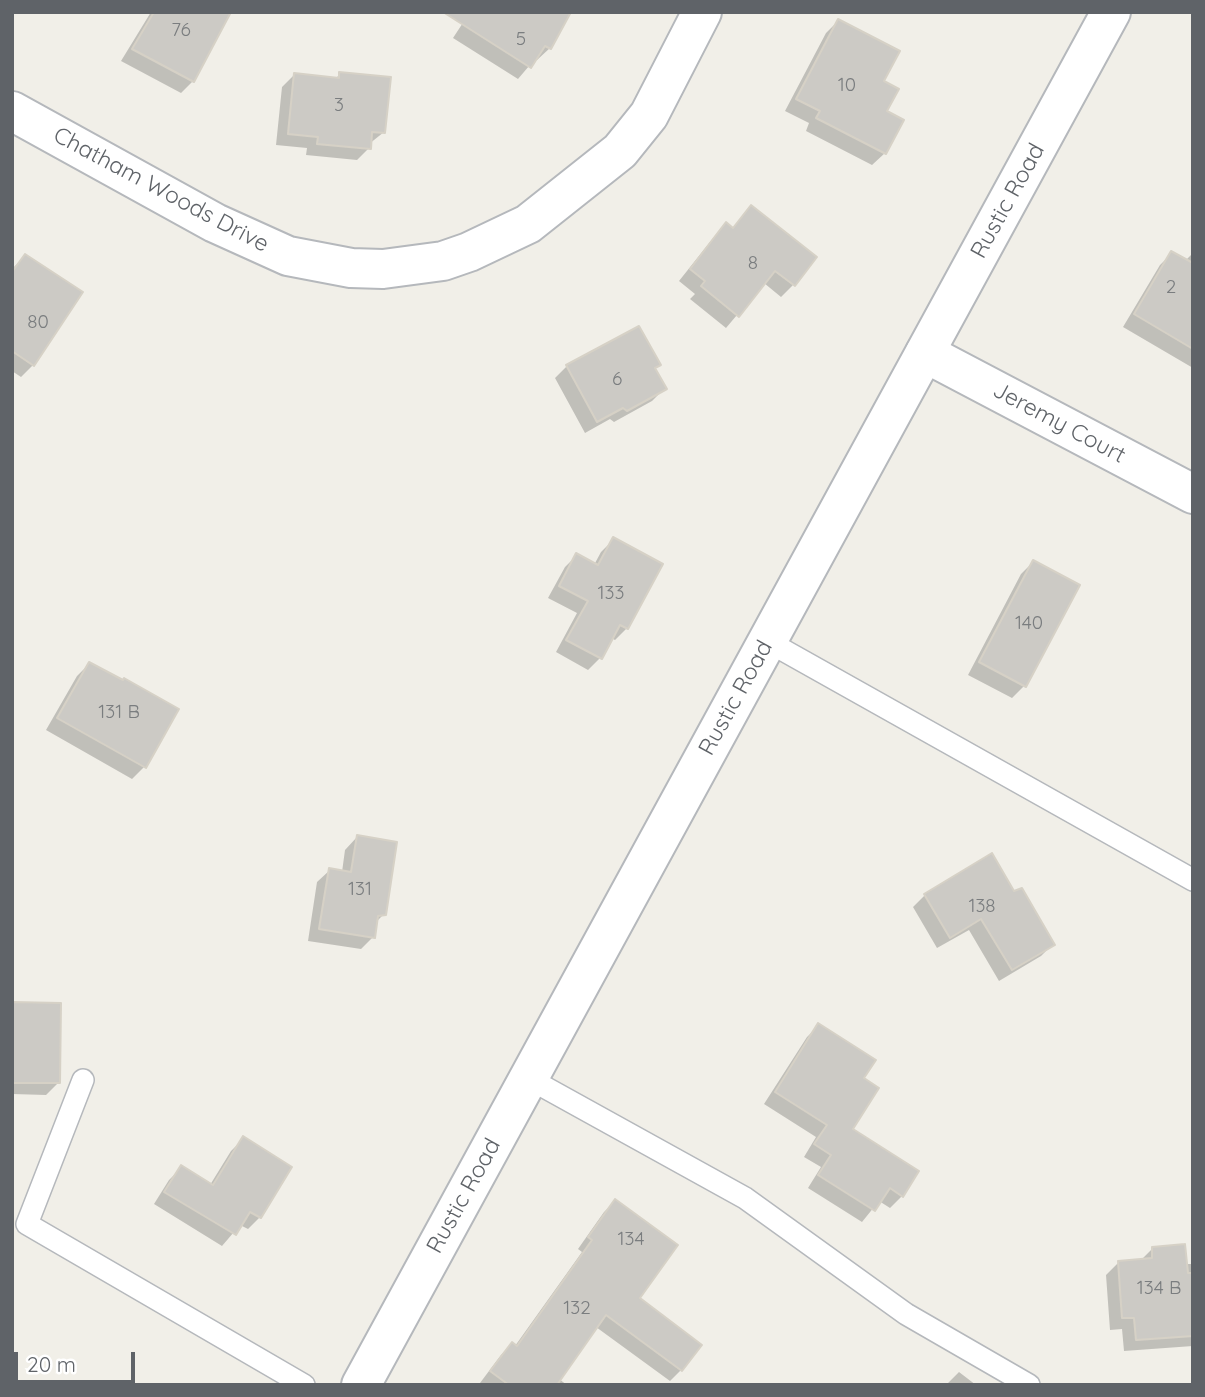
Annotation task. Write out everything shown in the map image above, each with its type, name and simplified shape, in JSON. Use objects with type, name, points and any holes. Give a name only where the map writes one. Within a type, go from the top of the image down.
[{"type":"street","name":"Chatham Woods Drive","points":[[12,111],[215,223],[288,256],[351,268],[395,267],[443,261],[469,252],[528,224],[620,151],[649,115],[702,12]]},
{"type":"street","name":"Rustic Road","points":[[361,1385],[1111,12]]},
{"type":"street","name":"Jeremy Court","points":[[925,353],[1193,494]]},
{"type":"lane","points":[[767,641],[1193,880]]},
{"type":"lane","points":[[528,1078],[745,1198],[906,1314],[1029,1385]]},
{"type":"lane","points":[[83,1080],[20,1223],[304,1385]]},
{"type":"building","points":[[154,12],[231,12],[194,82],[132,49]]},
{"type":"building","points":[[443,12],[571,12],[551,49],[545,46],[531,68]]},
{"type":"building","points":[[838,19],[900,51],[884,81],[899,89],[887,111],[904,120],[886,154],[816,118],[820,111],[796,99]]},
{"type":"building","points":[[339,72],[391,77],[385,133],[372,132],[371,149],[317,144],[318,137],[288,134],[294,73],[339,78]]},
{"type":"building","points":[[751,205],[817,257],[795,286],[775,271],[739,317],[701,286],[705,281],[690,269],[726,222],[733,228]]},
{"type":"building","points":[[1171,251],[1193,263],[1193,349],[1134,314]]},
{"type":"building","points":[[25,254],[83,292],[34,366],[12,351],[12,272]]},
{"type":"building","points":[[639,326],[661,365],[655,368],[667,389],[627,411],[623,408],[597,422],[566,365]]},
{"type":"building","points":[[613,537],[663,564],[628,629],[620,625],[602,659],[566,640],[588,601],[559,586],[576,553],[598,565]]},
{"type":"building","points":[[1033,560],[1080,585],[1026,687],[979,662]]},
{"type":"building","points":[[89,662],[179,709],[146,768],[57,718]]},
{"type":"building","points":[[357,835],[397,842],[386,915],[378,916],[375,938],[319,929],[329,868],[351,872]]},
{"type":"building","points":[[992,853],[1014,891],[1022,888],[1055,945],[1012,970],[981,919],[950,938],[924,894]]},
{"type":"building","points":[[12,1002],[61,1003],[60,1083],[12,1083]]},
{"type":"building","points":[[818,1023],[876,1060],[864,1078],[879,1088],[853,1129],[919,1171],[903,1197],[890,1188],[875,1211],[818,1175],[831,1155],[814,1144],[827,1125],[775,1092]]},
{"type":"building","points":[[243,1136],[292,1167],[261,1218],[250,1212],[236,1235],[164,1192],[181,1165],[213,1185]]},
{"type":"building","points":[[615,1199],[678,1245],[640,1298],[702,1345],[682,1371],[606,1315],[557,1385],[509,1385],[490,1371],[512,1342],[517,1346],[592,1240],[588,1237]]},
{"type":"building","points":[[1185,1244],[1188,1273],[1193,1273],[1193,1336],[1136,1340],[1134,1318],[1122,1318],[1118,1261],[1152,1258],[1152,1247]]}]
